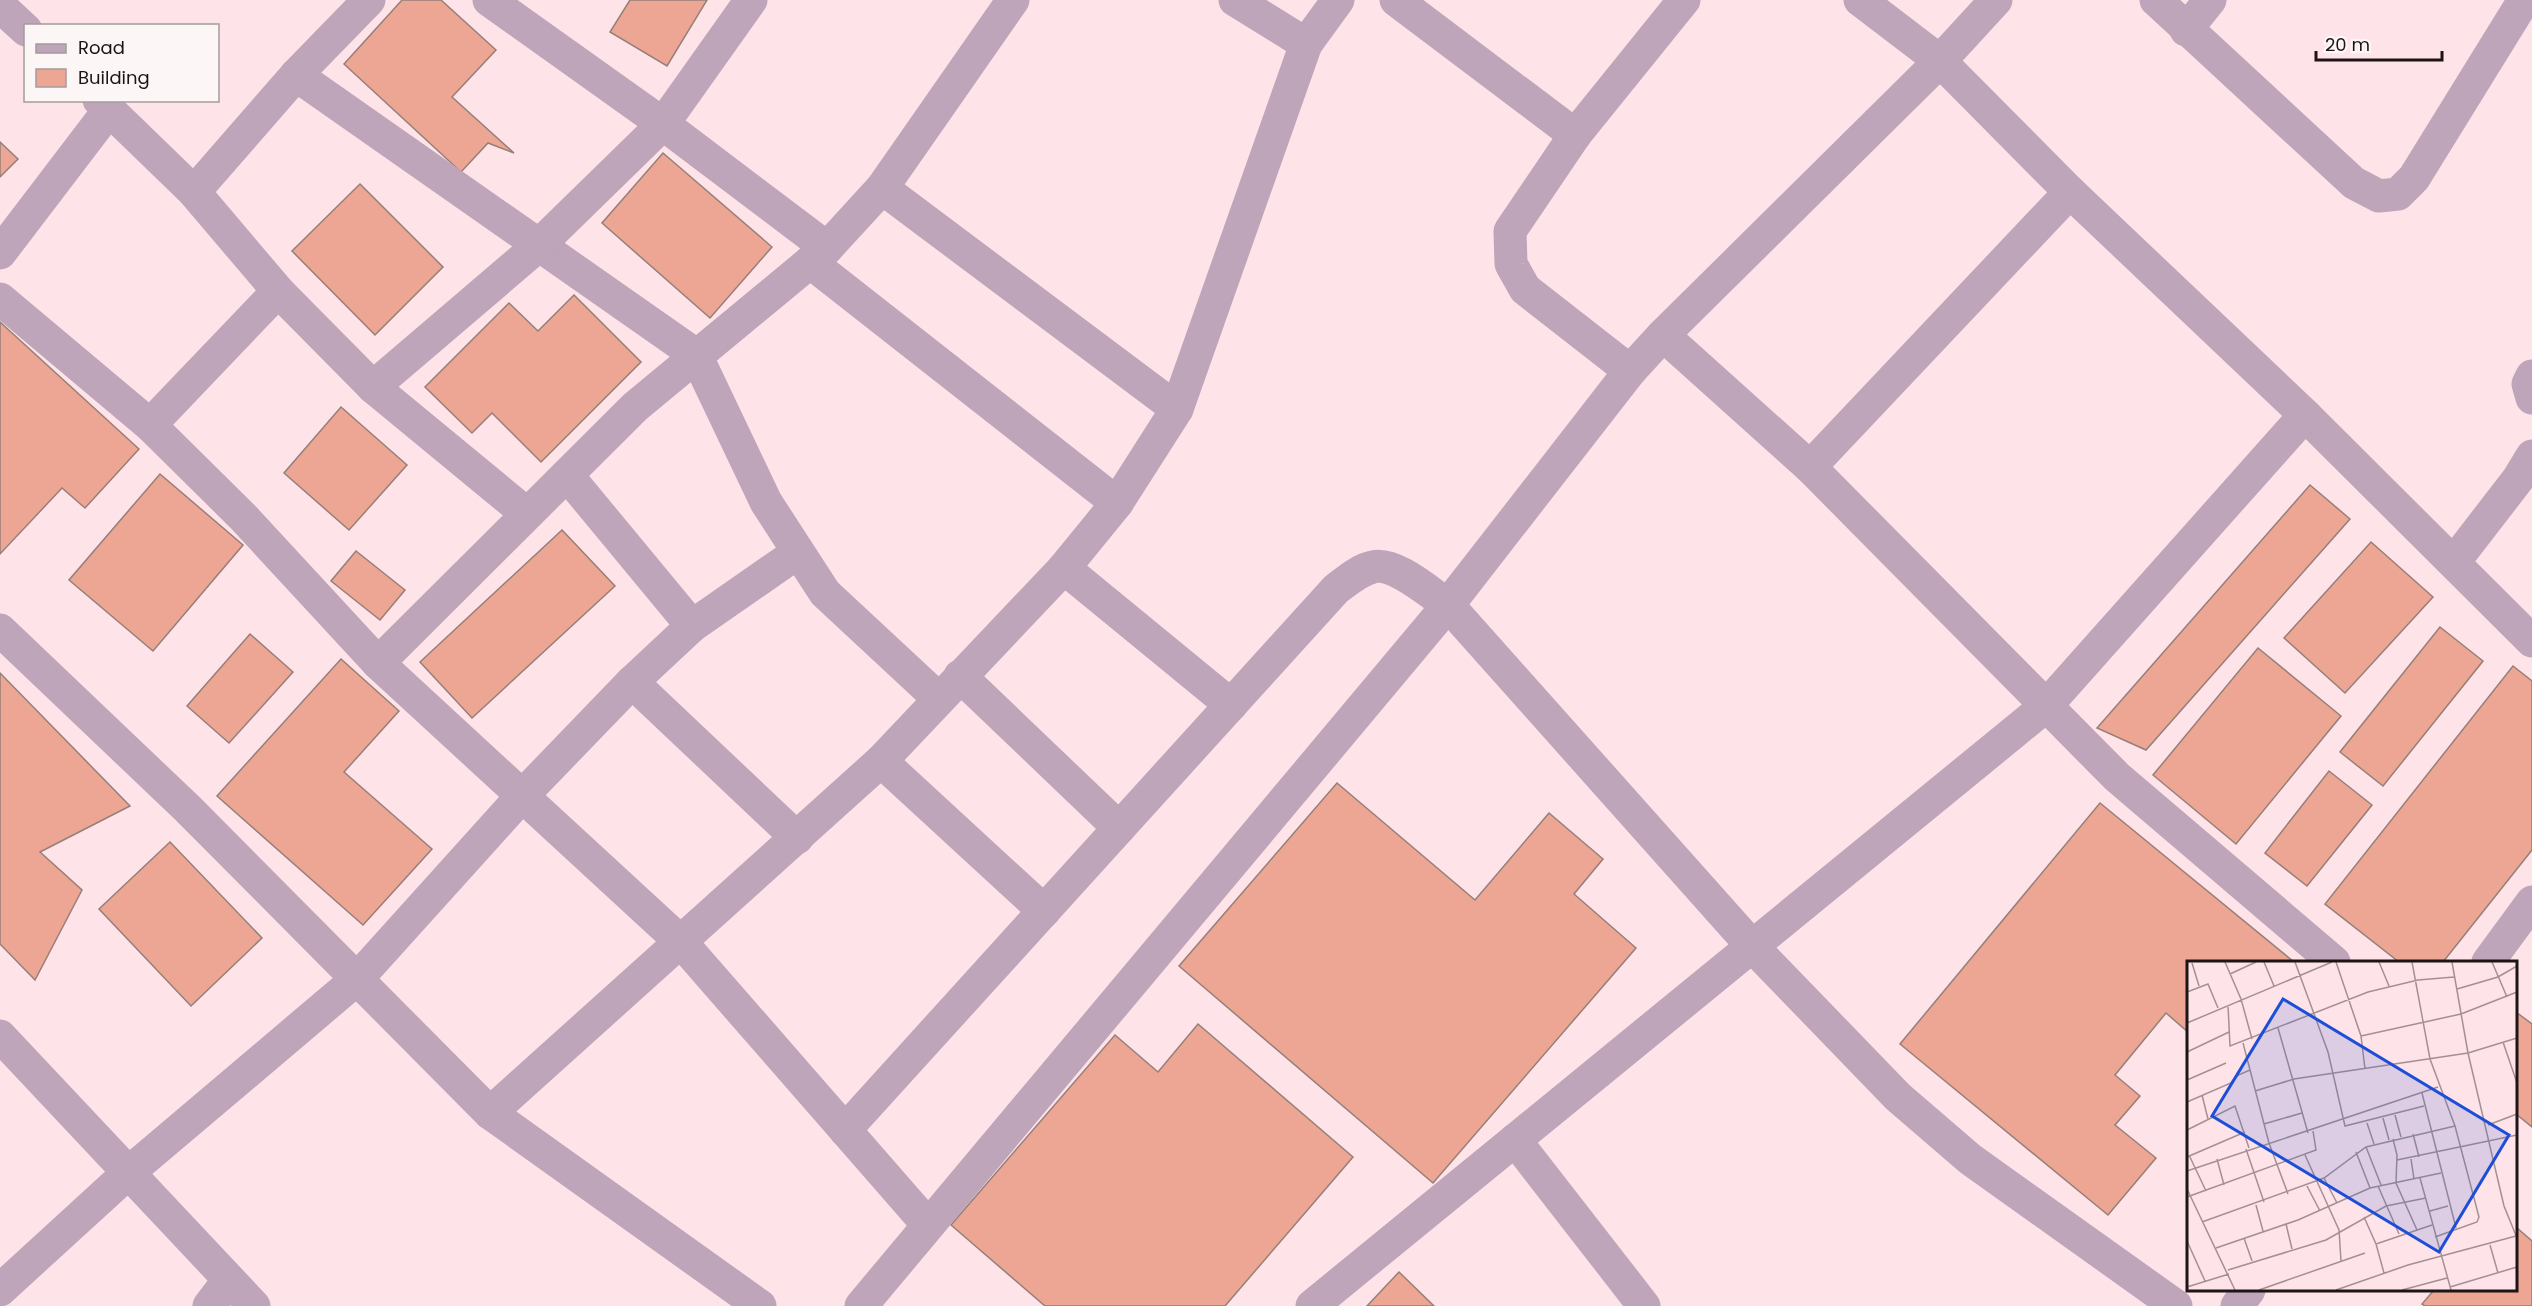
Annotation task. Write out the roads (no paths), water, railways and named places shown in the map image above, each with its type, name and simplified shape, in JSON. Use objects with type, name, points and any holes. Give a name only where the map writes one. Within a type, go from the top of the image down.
[{"type":"street","points":[[194,192],[296,75],[369,0]]},
{"type":"street","points":[[489,0],[663,123],[1117,503]]},
{"type":"street","points":[[373,387],[538,246],[663,123],[751,0]]},
{"type":"street","points":[[378,663],[635,407],[818,255],[882,188],[1013,0]]},
{"type":"street","points":[[1235,0],[1306,44]]},
{"type":"street","points":[[490,1113],[682,943],[881,761],[1064,568],[1117,503],[1177,409],[1306,44],[1338,0]]},
{"type":"street","points":[[1396,0],[1575,135]]},
{"type":"street","points":[[1630,371],[1526,289],[1511,264],[1510,231],[1575,135],[1684,0]]},
{"type":"street","points":[[1860,0],[1940,61],[2070,192],[2305,415],[2532,641]]},
{"type":"street","points":[[861,1306],[1448,605],[1630,371],[1663,335],[1940,61],[1996,0]]},
{"type":"street","points":[[2156,0],[2354,183],[2379,196],[2398,194],[2414,178],[2524,0]]},
{"type":"street","points":[[2186,30],[2210,0]]},
{"type":"street","points":[[0,6],[24,28]]},
{"type":"street","points":[[296,75],[696,356],[766,502],[825,593],[950,687],[1119,828]]},
{"type":"street","points":[[0,253],[104,105],[194,192],[278,291],[373,387],[527,514]]},
{"type":"street","points":[[882,188],[1177,409]]},
{"type":"street","points":[[1810,467],[2070,192]]},
{"type":"street","points":[[150,425],[278,291]]},
{"type":"street","points":[[0,299],[150,425],[244,518],[378,663],[682,943],[928,1225]]},
{"type":"street","points":[[1663,335],[1810,467],[2116,777],[2332,961]]},
{"type":"street","points":[[2532,376],[2528,384],[2532,398]]},
{"type":"street","points":[[1312,1306],[2046,706],[2305,415]]},
{"type":"street","points":[[2454,562],[2518,479],[2532,456]]},
{"type":"street","points":[[567,475],[692,626]]},
{"type":"street","points":[[0,1290],[128,1173],[357,980],[522,796],[632,682],[692,626],[797,553]]},
{"type":"street","points":[[845,1130],[1336,589],[1363,570],[1376,566],[1394,569],[1448,605],[1752,946],[1898,1097],[1970,1159],[2176,1306]]},
{"type":"street","points":[[1064,568],[1231,705]]},
{"type":"street","points":[[0,630],[187,808],[490,1113],[760,1306]]},
{"type":"street","points":[[632,682],[797,838]]},
{"type":"street","points":[[881,761],[1044,911]]},
{"type":"street","points":[[2489,961],[2532,902]]},
{"type":"street","points":[[0,1036],[128,1173],[218,1294],[254,1306]]},
{"type":"street","points":[[1515,1140],[1644,1306]]},
{"type":"street","points":[[2237,1306],[2248,1291]]}]
